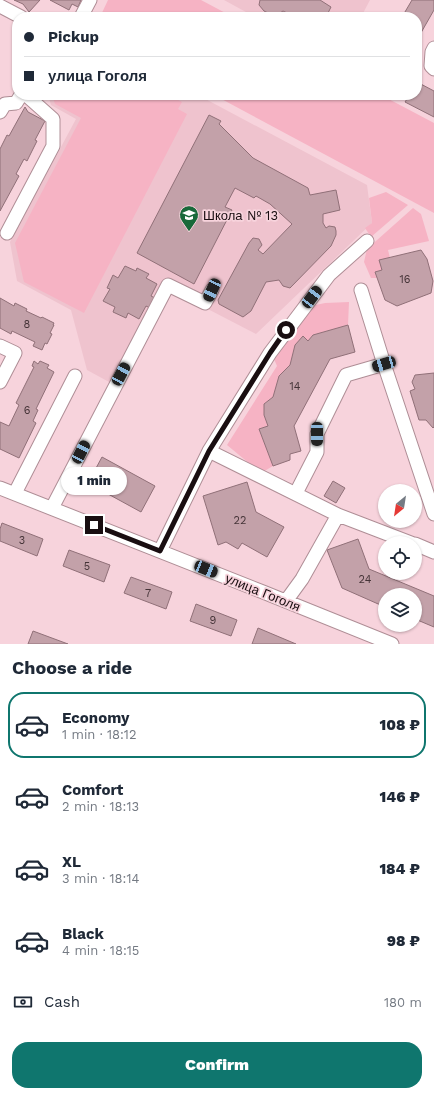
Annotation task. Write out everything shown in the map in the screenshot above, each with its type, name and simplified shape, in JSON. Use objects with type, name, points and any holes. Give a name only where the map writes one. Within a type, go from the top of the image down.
[{"type":"street","points":[[83,12],[90,0]]},
{"type":"street","points":[[0,6],[12,12]]},
{"type":"street","points":[[434,48],[432,52],[431,66],[434,69]]},
{"type":"street","points":[[0,112],[4,104],[16,103],[18,100]]},
{"type":"street","points":[[8,233],[53,146],[53,119],[32,100]]},
{"type":"street","points":[[160,551],[209,451],[270,353],[329,275],[367,241]]},
{"type":"street","points":[[52,508],[168,285],[206,303],[212,290]]},
{"type":"street","points":[[361,290],[434,514]]},
{"type":"street","points":[[0,346],[15,353],[0,382]]},
{"type":"street","points":[[296,493],[317,452],[317,434],[346,375],[384,364]]},
{"type":"street","points":[[15,493],[75,376]]},
{"type":"street","points":[[209,451],[338,514],[393,536]]},
{"type":"street","name":"улица Гоголя","points":[[0,488],[392,644]]},
{"type":"street","points":[[286,601],[302,579],[338,514]]},
{"type":"street","points":[[422,547],[434,552]]},
{"type":"shaded area","points":[[108,0],[201,0],[224,12],[102,12]]},
{"type":"shaded area","points":[[224,0],[370,0],[364,12],[246,12]]},
{"type":"shaded area","name":"Школа № 13","points":[[50,100],[207,100],[367,185],[372,223],[256,334],[173,291],[120,388],[87,370],[71,310],[17,281],[10,242],[76,119],[51,105]]},
{"type":"shaded area","points":[[54,100],[178,100],[182,102],[178,109],[187,114],[84,313],[24,282],[15,243],[81,118],[55,104]]},
{"type":"shaded area","points":[[223,100],[390,100],[434,123],[434,213]]},
{"type":"shaded area","points":[[386,192],[408,205],[371,237],[365,228],[372,223],[369,198]]},
{"type":"shaded area","points":[[413,208],[421,214],[429,241],[388,250],[390,258],[382,270],[375,272],[377,278],[371,278],[364,262],[367,249]]},
{"type":"shaded area","points":[[349,302],[348,325],[313,335],[308,341],[303,336],[295,345],[290,365],[279,376],[273,397],[264,404],[264,415],[268,426],[259,429],[273,466],[261,473],[227,445],[277,366],[274,359],[311,306],[325,303]]},
{"type":"building","points":[[14,0],[40,0],[29,12],[23,4]]},
{"type":"building","points":[[50,0],[81,0],[78,7],[72,4],[69,10]]},
{"type":"building","points":[[260,0],[320,0],[331,7],[328,12],[266,12],[259,5]]},
{"type":"building","points":[[412,0],[434,0],[434,10],[422,31],[422,12],[405,12]]},
{"type":"building","points":[[422,85],[434,91],[434,117],[405,102],[406,100],[422,100]]},
{"type":"building","points":[[25,107],[28,112],[45,121],[35,140],[37,141],[27,161],[24,159],[16,174],[19,176],[0,211],[0,149]]},
{"type":"building","points":[[209,115],[221,121],[219,124],[253,158],[308,188],[310,195],[336,190],[340,210],[323,214],[323,223],[326,228],[329,226],[335,227],[336,231],[336,235],[331,246],[290,288],[283,286],[279,280],[266,282],[251,311],[243,317],[219,304],[218,300],[253,238],[259,239],[262,245],[258,250],[263,254],[292,224],[270,204],[256,196],[254,198],[235,188],[225,207],[232,210],[194,284],[137,253]]},
{"type":"building","points":[[421,250],[427,259],[433,281],[431,293],[397,306],[385,300],[375,272],[382,270],[379,260]]},
{"type":"building","points":[[125,266],[136,271],[137,268],[149,274],[146,278],[157,284],[151,296],[155,298],[150,308],[146,306],[139,319],[128,313],[126,318],[113,312],[115,307],[103,301],[110,289],[107,288],[113,275],[118,278]]},
{"type":"building","points":[[0,298],[14,306],[15,303],[27,309],[26,311],[54,323],[50,333],[52,334],[42,350],[33,346],[35,342],[12,331],[11,334],[0,328]]},
{"type":"building","points":[[348,325],[355,352],[330,359],[294,426],[301,451],[290,454],[290,460],[273,466],[259,429],[268,426],[264,415],[264,404],[273,397],[279,376],[290,365],[295,345],[303,336],[308,341],[313,335]]},
{"type":"building","points":[[34,361],[38,364],[40,361],[49,365],[47,368],[54,372],[36,409],[38,410],[33,421],[36,423],[19,458],[0,449],[0,422],[9,426],[19,405],[16,403],[34,367],[32,366]]},
{"type":"building","points":[[434,373],[433,428],[426,420],[419,420],[410,391],[415,389],[412,382],[415,375]]},
{"type":"building","points":[[102,457],[155,486],[141,512],[88,483]]},
{"type":"building","points":[[333,481],[345,488],[336,503],[324,496]]},
{"type":"building","points":[[247,482],[256,512],[284,527],[267,557],[242,543],[238,549],[226,542],[218,545],[203,496]]},
{"type":"building","points":[[2,523],[43,539],[37,556],[0,541],[0,529]]},
{"type":"building","points":[[358,539],[369,569],[378,573],[378,580],[395,580],[415,588],[378,588],[378,604],[342,588],[327,550]]},
{"type":"building","points":[[69,550],[110,565],[104,582],[63,566]]},
{"type":"building","points":[[131,577],[172,592],[166,609],[124,593]]},
{"type":"building","points":[[422,591],[434,596],[434,627],[422,622]]},
{"type":"building","points":[[196,604],[237,620],[231,636],[190,621]]},
{"type":"building","points":[[258,628],[296,644],[252,644]]},
{"type":"building","points":[[33,631],[68,644],[28,644]]},
{"type":"place","name":"Школа № 13","points":[[189,232]]},
{"type":"route","points":[[94,525],[160,551],[209,451],[286,330]]}]
